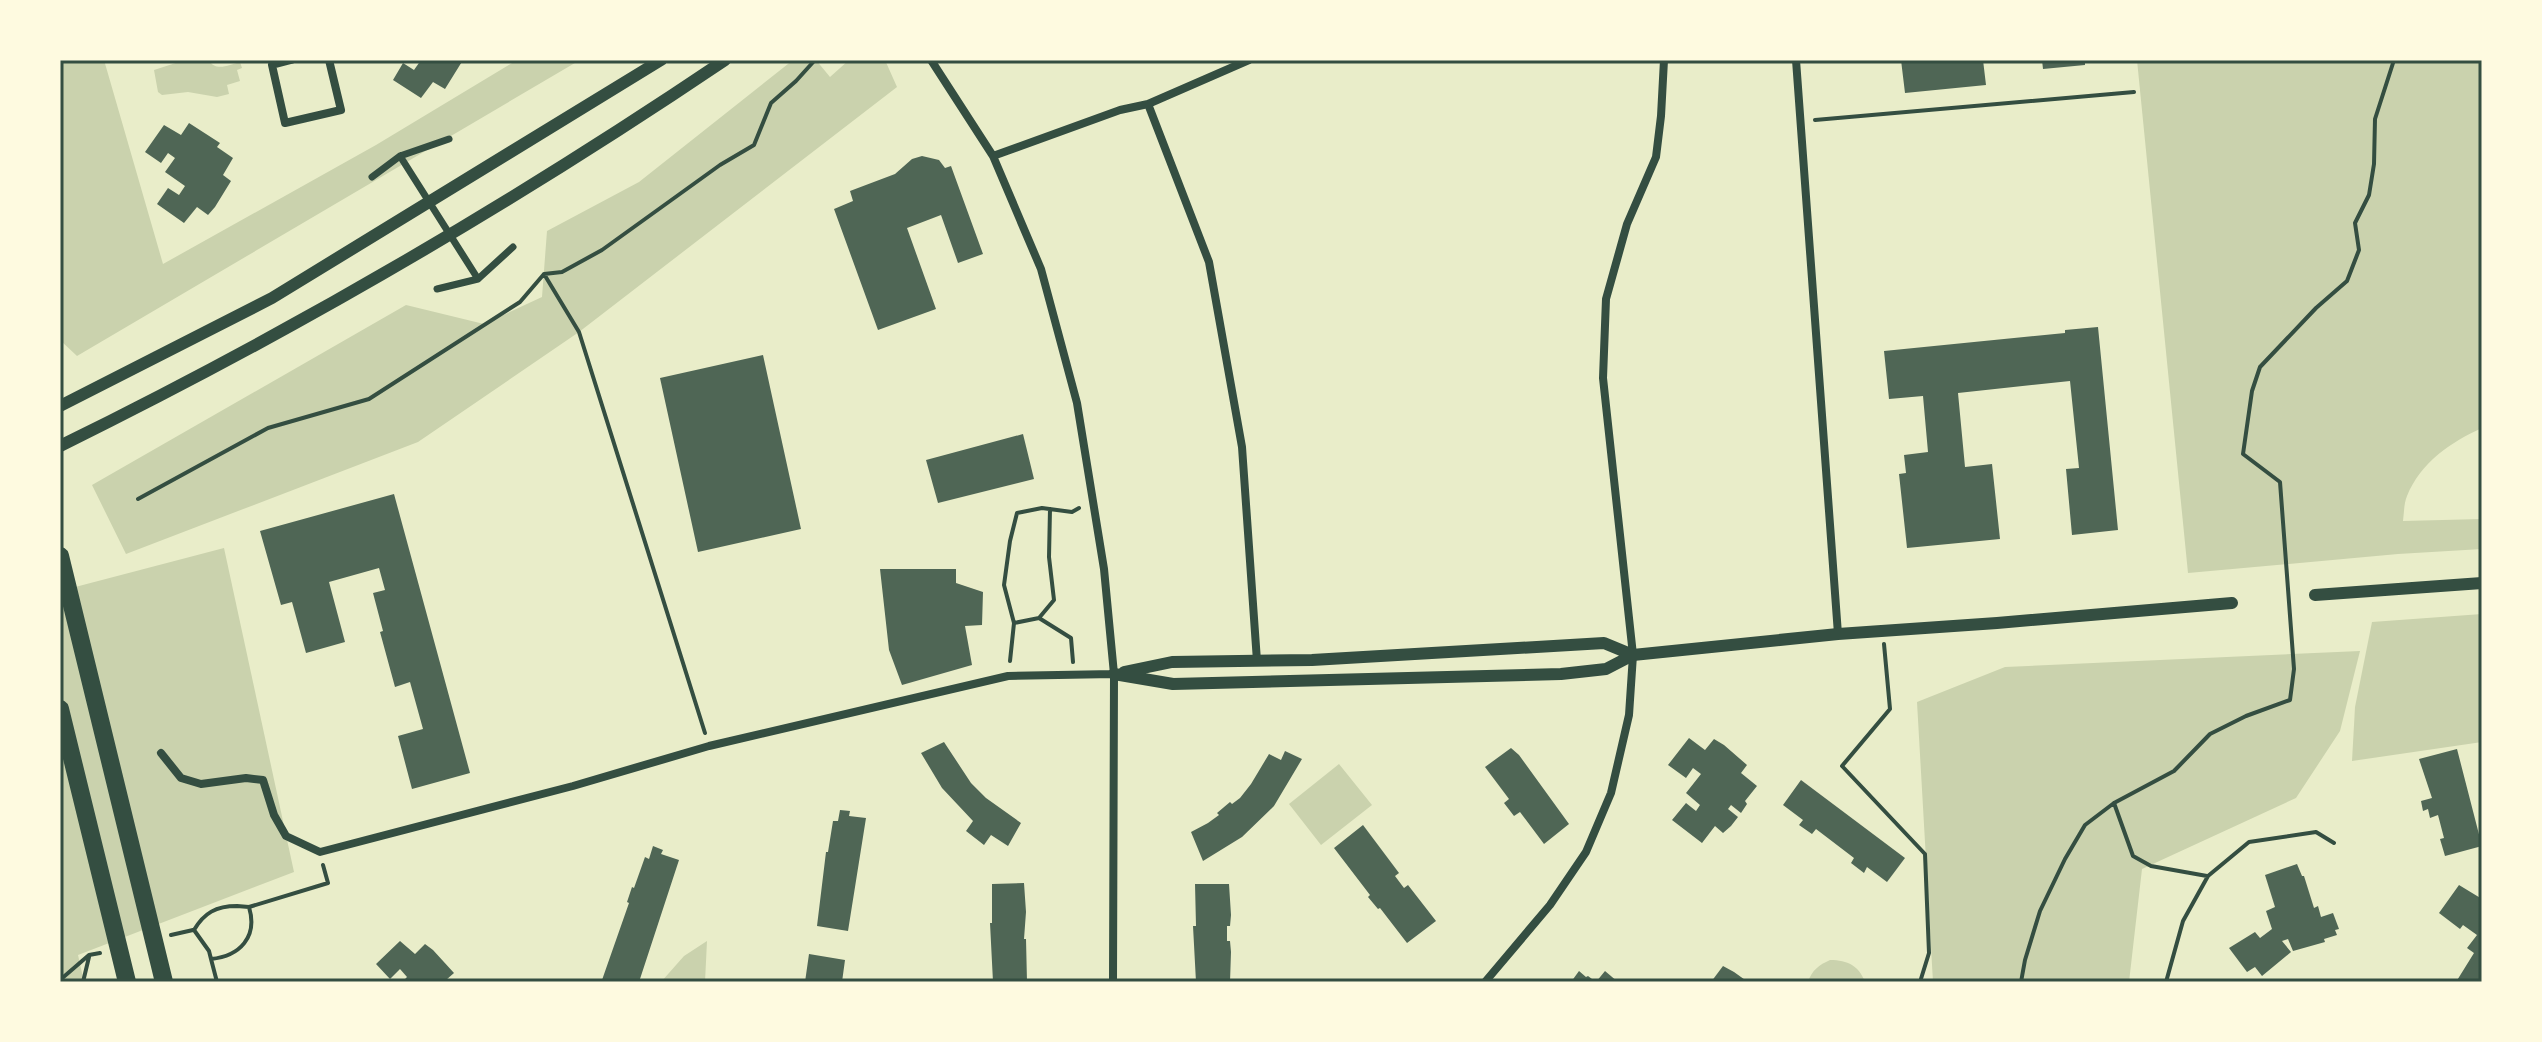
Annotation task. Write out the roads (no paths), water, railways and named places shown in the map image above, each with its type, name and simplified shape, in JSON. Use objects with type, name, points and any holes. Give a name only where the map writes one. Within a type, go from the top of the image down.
[{"type":"highway","points":[[60,556],[164,982]]},
{"type":"highway","points":[[60,709],[127,982]]},
{"type":"street","points":[[291,60],[272,65],[285,123],[341,110],[329,60]]},
{"type":"street","points":[[60,406],[272,298],[661,60]]},
{"type":"street","points":[[60,446],[299,321],[502,202],[725,60]]},
{"type":"street","points":[[931,60],[993,156],[1041,269],[1077,403],[1104,569],[1114,674],[1113,982]]},
{"type":"street","points":[[993,156],[1120,110],[1148,104],[1249,60]]},
{"type":"street","points":[[1485,982],[1550,905],[1586,852],[1611,793],[1629,715],[1633,655],[1603,378],[1606,299],[1627,224],[1656,157],[1664,60]]},
{"type":"street","points":[[1796,60],[1838,634]]},
{"type":"street","points":[[1148,104],[1209,262],[1242,447],[1257,661]]},
{"type":"street","points":[[372,177],[400,156],[449,139]]},
{"type":"street","points":[[400,156],[478,279]]},
{"type":"street","points":[[437,289],[478,279],[513,247]]},
{"type":"street","points":[[2315,595],[2482,583]]},
{"type":"street","points":[[1114,674],[1173,684],[1561,674],[1606,669],[1633,655],[1838,634],[2232,603]]},
{"type":"street","points":[[161,753],[181,778],[201,784],[246,778],[263,780],[274,815],[286,836],[320,852],[573,786],[709,746],[1008,676],[1114,674],[1172,662],[1312,660],[1604,643],[1633,655]]}]
